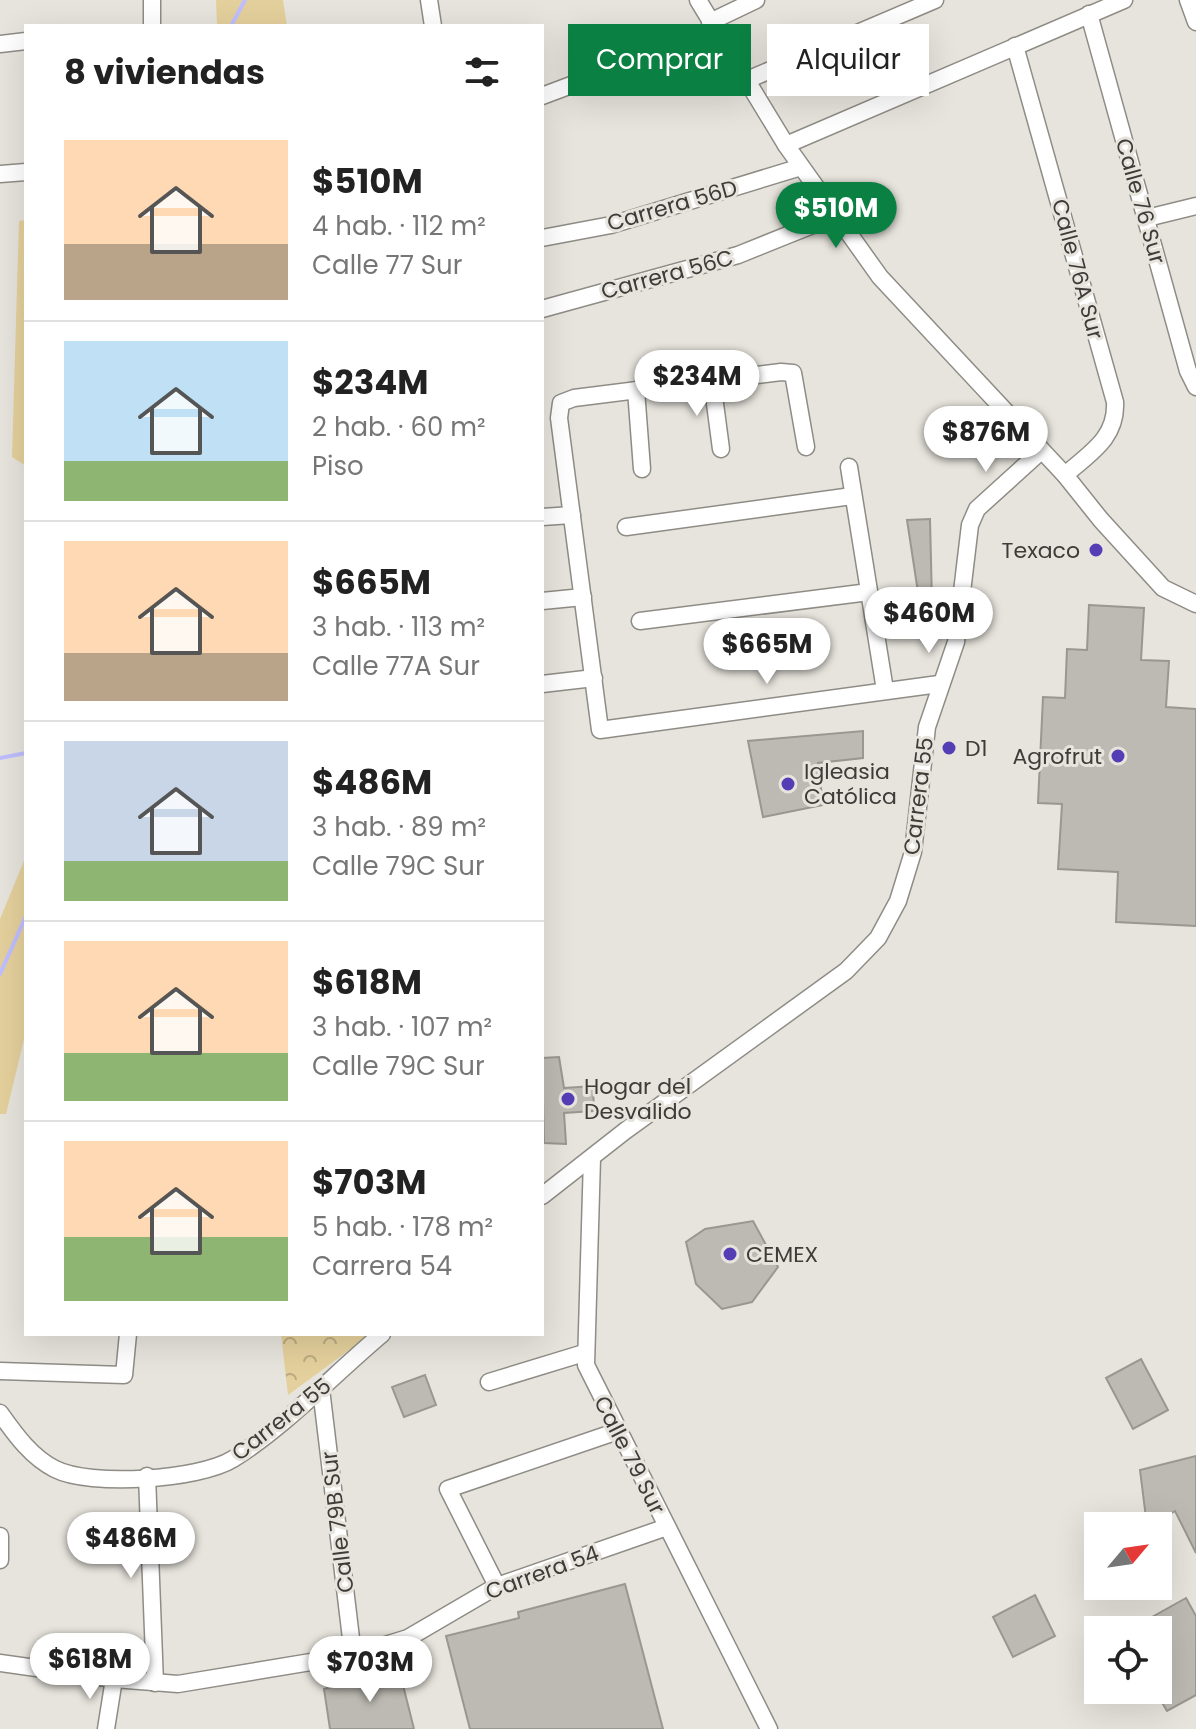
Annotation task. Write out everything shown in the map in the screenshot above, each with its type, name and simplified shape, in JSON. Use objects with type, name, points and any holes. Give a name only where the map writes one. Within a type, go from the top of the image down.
[{"type":"street","points":[[152,0],[152,24]]},
{"type":"street","points":[[429,0],[433,24]]},
{"type":"street","points":[[698,0],[711,24]]},
{"type":"street","points":[[715,24],[756,0]]},
{"type":"street","points":[[751,78],[935,0]]},
{"type":"street","points":[[786,145],[1124,0]]},
{"type":"street","points":[[1188,0],[1196,22]]},
{"type":"street","name":"Calle 76 Sur","points":[[1089,14],[1188,371],[1196,387]]},
{"type":"street","points":[[0,44],[24,41]]},
{"type":"street","name":"Calle 76A Sur","points":[[1015,46],[1115,402],[1116,421],[1107,436],[1065,475]]},
{"type":"street","points":[[544,95],[568,85]]},
{"type":"street","points":[[751,87],[786,145],[880,277],[1065,475],[1163,588],[1196,604]]},
{"type":"street","name":"Carrera 56D","points":[[544,238],[611,225],[801,167]]},
{"type":"street","points":[[0,174],[24,172]]},
{"type":"street","points":[[1147,218],[1196,206]]},
{"type":"street","name":"Carrera 56C","points":[[544,308],[738,255],[835,216]]},
{"type":"street","points":[[806,447],[793,373],[574,398],[561,403],[559,418],[600,730],[939,684]]},
{"type":"street","points":[[712,381],[721,449]]},
{"type":"street","points":[[636,390],[642,469]]},
{"type":"street","name":"Carrera 55","points":[[544,1194],[846,971],[878,938],[898,901],[913,852],[927,727],[939,684],[956,642],[970,525],[977,509],[1041,451]]},
{"type":"street","points":[[849,467],[885,690]]},
{"type":"street","points":[[626,527],[852,496]]},
{"type":"street","points":[[544,517],[572,515]]},
{"type":"street","points":[[640,621],[869,592]]},
{"type":"street","points":[[544,601],[583,597]]},
{"type":"street","points":[[544,684],[594,678]]},
{"type":"street","name":"Calle 79 Sur","points":[[592,1158],[584,1353],[591,1379],[769,1729]]},
{"type":"street","points":[[0,1371],[124,1375],[128,1336]]},
{"type":"street","name":"Carrera 55","points":[[0,1413],[17,1437],[53,1468],[91,1480],[199,1471],[233,1459],[321,1389],[380,1336]]},
{"type":"street","points":[[489,1382],[584,1353]]},
{"type":"street","name":"Calle 79B Sur","points":[[321,1389],[353,1655]]},
{"type":"street","points":[[497,1586],[448,1489],[618,1431]]},
{"type":"street","points":[[147,1476],[155,1683]]},
{"type":"street","name":"Carrera 54","points":[[0,1663],[114,1679],[203,1683],[353,1655],[408,1638],[497,1586],[667,1527]]},
{"type":"street","points":[[0,1536],[0,1560]]},
{"type":"street","points":[[106,1729],[114,1679]]},
{"type":"green space","points":[[216,0],[283,0],[287,24],[217,24]]},
{"type":"green space","points":[[24,220],[24,465],[12,457],[19,221]]},
{"type":"green space","points":[[24,861],[24,1039],[6,1114],[0,1114],[0,919]]},
{"type":"green space","points":[[281,1336],[368,1336],[288,1395]]},
{"type":"building","points":[[930,519],[933,644],[926,645],[907,520]]},
{"type":"building","name":"Agrofrut","points":[[1089,605],[1144,608],[1141,660],[1169,661],[1166,707],[1196,709],[1196,926],[1116,922],[1118,872],[1058,869],[1062,804],[1038,803],[1043,697],[1065,698],[1067,649],[1087,650]]},
{"type":"building","name":"Igleasia Católica","points":[[863,731],[863,758],[818,763],[823,805],[763,817],[748,741]]},
{"type":"building","name":"Hogar del Desvalido","points":[[559,1057],[564,1088],[593,1086],[594,1111],[564,1113],[566,1144],[544,1143],[544,1058]]},
{"type":"building","name":"CEMEX","points":[[753,1221],[778,1267],[752,1302],[722,1309],[696,1284],[686,1242],[705,1229]]},
{"type":"building","points":[[1141,1359],[1168,1410],[1133,1429],[1106,1378]]},
{"type":"building","points":[[425,1375],[436,1405],[404,1417],[392,1387]]},
{"type":"building","points":[[1196,1456],[1196,1553],[1175,1511],[1145,1512],[1140,1470]]},
{"type":"building","points":[[625,1584],[663,1729],[470,1729],[446,1636],[519,1618],[518,1612]]},
{"type":"building","points":[[1035,1595],[1055,1636],[1013,1657],[993,1617]]},
{"type":"building","points":[[1186,1598],[1196,1616],[1196,1695],[1167,1711],[1163,1704],[1172,1704],[1172,1616],[1154,1616]]},
{"type":"building","points":[[399,1669],[414,1729],[330,1729],[324,1689]]},
{"type":"waterway","points":[[232,24],[245,0]]},
{"type":"waterway","points":[[0,758],[24,753]]},
{"type":"waterway","points":[[0,974],[24,920]]},
{"type":"place","name":"Texaco","points":[[1096,550]]},
{"type":"place","name":"D1","points":[[949,748]]},
{"type":"place","name":"Agrofrut","points":[[1118,756]]},
{"type":"place","name":"Igleasia Católica","points":[[788,784]]},
{"type":"place","name":"Hogar del Desvalido","points":[[568,1099]]},
{"type":"place","name":"CEMEX","points":[[730,1254]]}]
